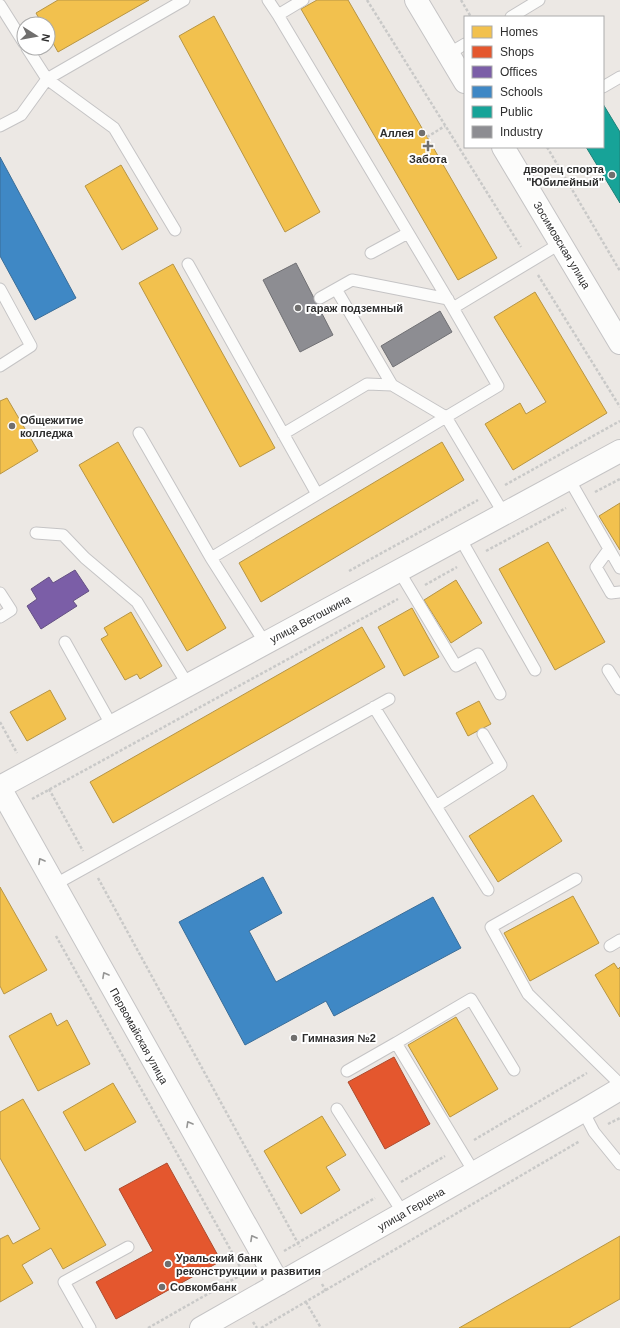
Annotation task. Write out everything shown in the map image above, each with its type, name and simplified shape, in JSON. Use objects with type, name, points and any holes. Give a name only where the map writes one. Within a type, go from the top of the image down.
[{"type":"street","points":[[416,0],[457,49],[464,78]]},
{"type":"street","name":"Зосимовская улица","points":[[504,148],[620,343]]},
{"type":"street","name":"улица Ветошкина","points":[[0,788],[620,451]]},
{"type":"street","name":"Первомайская улица","points":[[0,788],[279,1284]]},
{"type":"street","name":"улица Герцена","points":[[201,1328],[583,1111],[620,1088]]},
{"type":"lane","points":[[0,126],[21,114],[47,79],[184,0]]},
{"type":"lane","points":[[211,558],[498,386],[268,0]]},
{"type":"lane","points":[[278,15],[303,0]]},
{"type":"lane","points":[[513,16],[540,0]]},
{"type":"lane","points":[[0,5],[16,30]]},
{"type":"lane","points":[[32,56],[47,79],[114,128],[175,230]]},
{"type":"lane","points":[[604,86],[620,77]]},
{"type":"lane","points":[[371,253],[408,233]]},
{"type":"lane","points":[[320,298],[352,280],[450,304],[530,262],[561,243]]},
{"type":"lane","points":[[188,264],[317,494]]},
{"type":"lane","points":[[0,289],[31,346],[0,366]]},
{"type":"lane","points":[[336,289],[392,385]]},
{"type":"lane","points":[[283,434],[367,384],[392,385],[446,417],[504,514]]},
{"type":"lane","points":[[139,434],[211,558],[265,643]]},
{"type":"lane","points":[[569,479],[620,568]]},
{"type":"lane","points":[[36,533],[63,535],[85,558],[137,602],[188,685]]},
{"type":"lane","points":[[460,538],[535,670]]},
{"type":"lane","points":[[609,549],[596,567],[611,593],[620,592]]},
{"type":"lane","points":[[399,571],[456,666],[478,654],[500,694]]},
{"type":"lane","points":[[0,593],[11,610],[0,617]]},
{"type":"lane","points":[[65,642],[112,726]]},
{"type":"lane","points":[[608,670],[620,689]]},
{"type":"lane","points":[[54,885],[389,699]]},
{"type":"lane","points":[[374,707],[488,890]]},
{"type":"lane","points":[[436,806],[501,765],[483,734]]},
{"type":"lane","points":[[576,879],[491,927],[528,994],[620,1084]]},
{"type":"lane","points":[[347,1071],[396,1044],[471,999],[514,1070]]},
{"type":"lane","points":[[396,1044],[474,1172]]},
{"type":"lane","points":[[337,1109],[403,1213]]},
{"type":"lane","points":[[583,1111],[594,1132],[620,1164]]},
{"type":"lane","points":[[90,1328],[64,1282],[128,1247]]},
{"type":"path","points":[[367,0],[620,407]]},
{"type":"path","points":[[461,0],[470,16]]},
{"type":"path","points":[[427,137],[445,126]]},
{"type":"path","points":[[548,148],[620,271]]},
{"type":"path","points":[[49,789],[620,478]]},
{"type":"path","points":[[0,722],[28,772],[49,789],[326,1291]]},
{"type":"path","points":[[54,933],[244,1274]]},
{"type":"path","points":[[261,1328],[620,1118]]},
{"type":"path","points":[[306,1302],[321,1328]]},
{"type":"path","points":[[267,1324],[269,1328]]},
{"type":"building: Homes","points":[[58,0],[149,0],[58,52],[56,48],[56,16],[38,16],[36,13]]},
{"type":"building: Homes","points":[[317,0],[348,0],[497,258],[458,280],[301,9]]},
{"type":"building: Homes","points":[[214,16],[320,212],[285,232],[179,36]]},
{"type":"building: Homes","points":[[121,165],[158,229],[122,250],[85,186]]},
{"type":"building: Homes","points":[[173,264],[275,448],[240,467],[139,283]]},
{"type":"building: Homes","points":[[535,292],[607,413],[513,470],[485,424],[520,403],[526,414],[546,402],[494,317]]},
{"type":"building: Homes","name":"Общежитие колледжа","points":[[7,398],[38,451],[0,474],[0,401]]},
{"type":"building: Homes","points":[[118,442],[226,628],[187,651],[79,465]]},
{"type":"building: Homes","points":[[442,442],[464,480],[261,602],[239,563]]},
{"type":"building: Homes","points":[[620,503],[620,550],[599,516]]},
{"type":"building: Homes","points":[[548,542],[605,642],[555,670],[499,569]]},
{"type":"building: Homes","points":[[456,580],[482,623],[451,643],[424,600]]},
{"type":"building: Homes","points":[[412,608],[439,657],[404,676],[378,627]]},
{"type":"building: Homes","points":[[131,612],[162,666],[140,679],[137,674],[125,680],[101,639],[108,635],[104,628]]},
{"type":"building: Homes","points":[[362,627],[385,667],[113,823],[90,782]]},
{"type":"building: Homes","points":[[50,690],[66,719],[27,741],[10,712]]},
{"type":"building: Homes","points":[[479,701],[491,724],[468,736],[456,713]]},
{"type":"building: Homes","points":[[533,795],[562,841],[498,882],[469,836]]},
{"type":"building: Homes","points":[[0,887],[47,970],[4,994],[0,986]]},
{"type":"building: Homes","points":[[573,896],[599,943],[530,981],[504,933]]},
{"type":"building: Homes","points":[[614,963],[618,969],[620,967],[620,1017],[595,975]]},
{"type":"building: Homes","points":[[51,1013],[57,1026],[67,1020],[90,1064],[38,1091],[9,1036]]},
{"type":"building: Homes","points":[[456,1017],[498,1089],[450,1117],[408,1045]]},
{"type":"building: Homes","points":[[113,1083],[136,1122],[85,1151],[63,1112]]},
{"type":"building: Homes","points":[[23,1099],[106,1245],[63,1269],[51,1248],[22,1265],[33,1283],[0,1302],[0,1239],[8,1235],[13,1244],[40,1229],[0,1158],[0,1112]]},
{"type":"building: Homes","points":[[322,1116],[346,1155],[326,1167],[340,1190],[301,1214],[264,1151]]},
{"type":"building: Homes","points":[[620,1236],[620,1299],[569,1328],[459,1328]]},
{"type":"building: Shops","points":[[394,1057],[430,1124],[385,1149],[348,1082]]},
{"type":"building: Shops","points":[[167,1163],[221,1261],[116,1319],[96,1282],[153,1251],[119,1189]]},
{"type":"building: Offices","points":[[75,570],[89,591],[73,601],[77,606],[41,629],[27,606],[37,599],[31,589],[49,577],[53,583]]},
{"type":"building: Schools","points":[[0,157],[76,298],[35,320],[0,256]]},
{"type":"building: Schools","points":[[263,877],[282,913],[249,931],[276,982],[433,897],[461,948],[334,1016],[326,1001],[245,1045],[179,922]]},
{"type":"building: Public","name":"дворец спорта \"Юбилейный\"","points":[[604,106],[620,132],[620,203],[587,148],[604,148]]},
{"type":"building: Industry","name":"гараж подземный","points":[[296,263],[333,335],[300,352],[263,280]]},
{"type":"building: Industry","points":[[440,311],[452,332],[393,367],[381,346]]},
{"type":"place","name":"Аллея","points":[[422,133]]},
{"type":"place","name":"Забота","points":[[428,146]]},
{"type":"place","name":"дворец спорта \"Юбилейный\"","points":[[612,175]]},
{"type":"place","name":"гараж подземный","points":[[298,308]]},
{"type":"place","name":"Общежитие колледжа","points":[[12,426]]},
{"type":"place","name":"Гимназия №2","points":[[294,1038]]},
{"type":"place","name":"Уральский банк реконструкции и развития","points":[[168,1264]]},
{"type":"place","name":"Совкомбанк","points":[[162,1287]]}]
